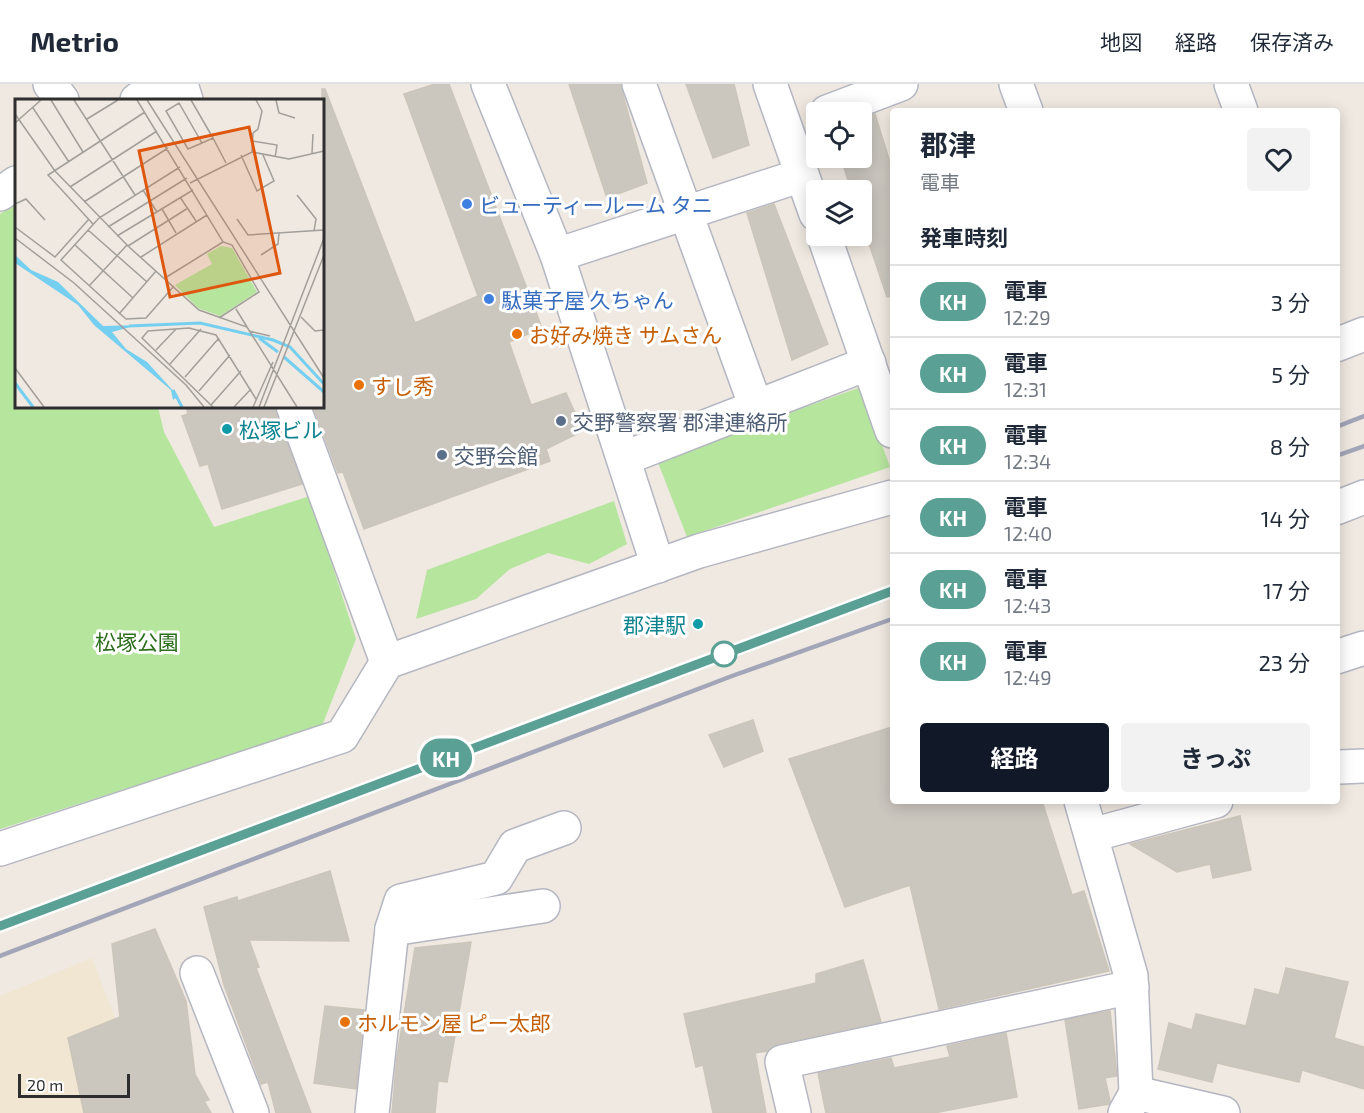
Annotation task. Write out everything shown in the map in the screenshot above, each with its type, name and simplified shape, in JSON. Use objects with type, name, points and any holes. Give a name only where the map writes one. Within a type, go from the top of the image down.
[{"type":"street","points":[[50,84],[61,99]]},
{"type":"street","points":[[138,99],[160,84]]},
{"type":"street","points":[[181,84],[186,99]]},
{"type":"street","points":[[488,84],[557,255],[625,458],[658,566]]},
{"type":"street","points":[[639,84],[756,407]]},
{"type":"street","points":[[770,84],[806,186]]},
{"type":"street","points":[[1017,84],[1025,108]]},
{"type":"street","points":[[1231,84],[1240,108]]},
{"type":"street","points":[[862,102],[896,92]]},
{"type":"street","points":[[786,128],[806,121]]},
{"type":"street","points":[[557,255],[802,175]]},
{"type":"street","points":[[0,194],[15,184]]},
{"type":"street","points":[[828,246],[890,425]]},
{"type":"street","points":[[1340,343],[1364,334]]},
{"type":"street","points":[[625,458],[869,363]]},
{"type":"street","points":[[294,408],[387,662]]},
{"type":"street","points":[[0,849],[342,736],[387,662],[699,551],[890,498]]},
{"type":"street","points":[[1340,507],[1364,498]]},
{"type":"street","points":[[1340,656],[1364,648]]},
{"type":"street","points":[[1082,804],[1132,987],[1131,1103],[1223,1113]]},
{"type":"street","points":[[1092,835],[1205,804]]},
{"type":"street","points":[[372,1113],[392,929],[401,901],[496,878],[515,846],[564,828]]},
{"type":"street","points":[[392,929],[543,906]]},
{"type":"street","points":[[197,973],[252,1113]]},
{"type":"street","points":[[794,1113],[782,1062],[1132,987]]},
{"type":"shaded area","points":[[92,958],[151,1113],[0,1113],[0,996]]},
{"type":"green space","name":"松塚公園","points":[[15,204],[15,408],[158,408],[164,432],[214,527],[310,496],[356,639],[322,726],[0,829],[0,214]]},
{"type":"green space","points":[[861,387],[890,467],[687,537],[657,460]]},
{"type":"green space","points":[[614,501],[627,544],[589,564],[548,553],[510,569],[476,599],[416,619],[427,570]]},
{"type":"building","points":[[435,84],[449,84],[542,328],[509,342],[531,405],[566,393],[583,431],[546,449],[550,461],[364,529],[343,472],[338,473],[314,408],[324,408],[324,99],[322,99],[322,89],[325,89],[415,323],[478,296],[404,94]]},
{"type":"building","points":[[569,84],[620,84],[647,183],[607,198]]},
{"type":"building","points":[[686,84],[734,84],[749,145],[713,158]]},
{"type":"building","points":[[875,114],[890,163],[890,296],[887,297],[870,246],[872,246],[872,180],[848,180],[844,168],[872,168],[872,115]]},
{"type":"building","points":[[774,204],[828,344],[792,360],[747,213]]},
{"type":"building","points":[[186,408],[276,408],[302,484],[222,509],[208,464],[200,466],[182,416],[188,414]]},
{"type":"building","points":[[753,720],[763,751],[724,767],[709,735]]},
{"type":"building","points":[[890,728],[890,804],[1043,804],[1072,895],[1084,891],[1109,971],[939,1009],[910,885],[845,907],[789,759]]},
{"type":"building","points":[[1240,816],[1251,870],[1213,878],[1210,864],[1177,872],[1130,844]]},
{"type":"building","points":[[330,871],[349,941],[249,940],[259,967],[256,968],[311,1113],[276,1113],[268,1082],[261,1084],[224,985],[204,907],[237,897],[238,901]]},
{"type":"building","points":[[155,929],[186,1001],[195,1074],[209,1100],[204,1101],[211,1113],[84,1113],[68,1038],[120,1017],[112,944]]},
{"type":"building","points":[[471,942],[447,1082],[438,1081],[435,1113],[392,1113],[397,1056],[415,948]]},
{"type":"building","points":[[863,960],[881,1022],[778,1044],[768,1051],[755,1053],[766,1113],[713,1113],[703,1065],[696,1067],[684,1014],[816,983],[816,974]]},
{"type":"building","points":[[1286,968],[1348,982],[1334,1038],[1364,1047],[1364,1089],[1302,1070],[1299,1082],[1217,1063],[1212,1082],[1158,1069],[1169,1023],[1192,1030],[1196,1014],[1246,1026],[1255,989],[1279,995]]},
{"type":"building","points":[[325,1006],[364,1010],[356,1089],[314,1083]]},
{"type":"building","points":[[1110,1011],[1117,1076],[1105,1078],[1110,1101],[1109,1104],[1079,1109],[1065,1020]]},
{"type":"building","points":[[1006,1033],[1017,1097],[934,1113],[826,1113],[818,1073],[891,1058],[894,1068],[950,1057],[947,1046]]},
{"type":"railway","points":[[1340,425],[1364,416]]},
{"type":"railway","points":[[1340,455],[1364,446]]},
{"type":"railway","points":[[0,926],[890,592]]},
{"type":"railway","points":[[0,956],[732,676],[890,620]]},
{"type":"train","name":"KH","points":[[0,926],[890,592]]},
{"type":"place","name":"ビューティールーム タニ","points":[[467,204]]},
{"type":"place","name":"駄菓子屋 久ちゃん","points":[[489,299]]},
{"type":"place","name":"お好み焼き サムさん","points":[[517,334]]},
{"type":"place","name":"すし秀","points":[[359,385]]},
{"type":"place","name":"交野警察署 郡津連絡所","points":[[561,421]]},
{"type":"place","name":"松塚ビル","points":[[227,429]]},
{"type":"place","name":"交野会館","points":[[442,455]]},
{"type":"place","name":"郡津駅","points":[[698,624]]},
{"type":"place","name":"ホルモン屋 ピー太郎","points":[[345,1022]]}]
